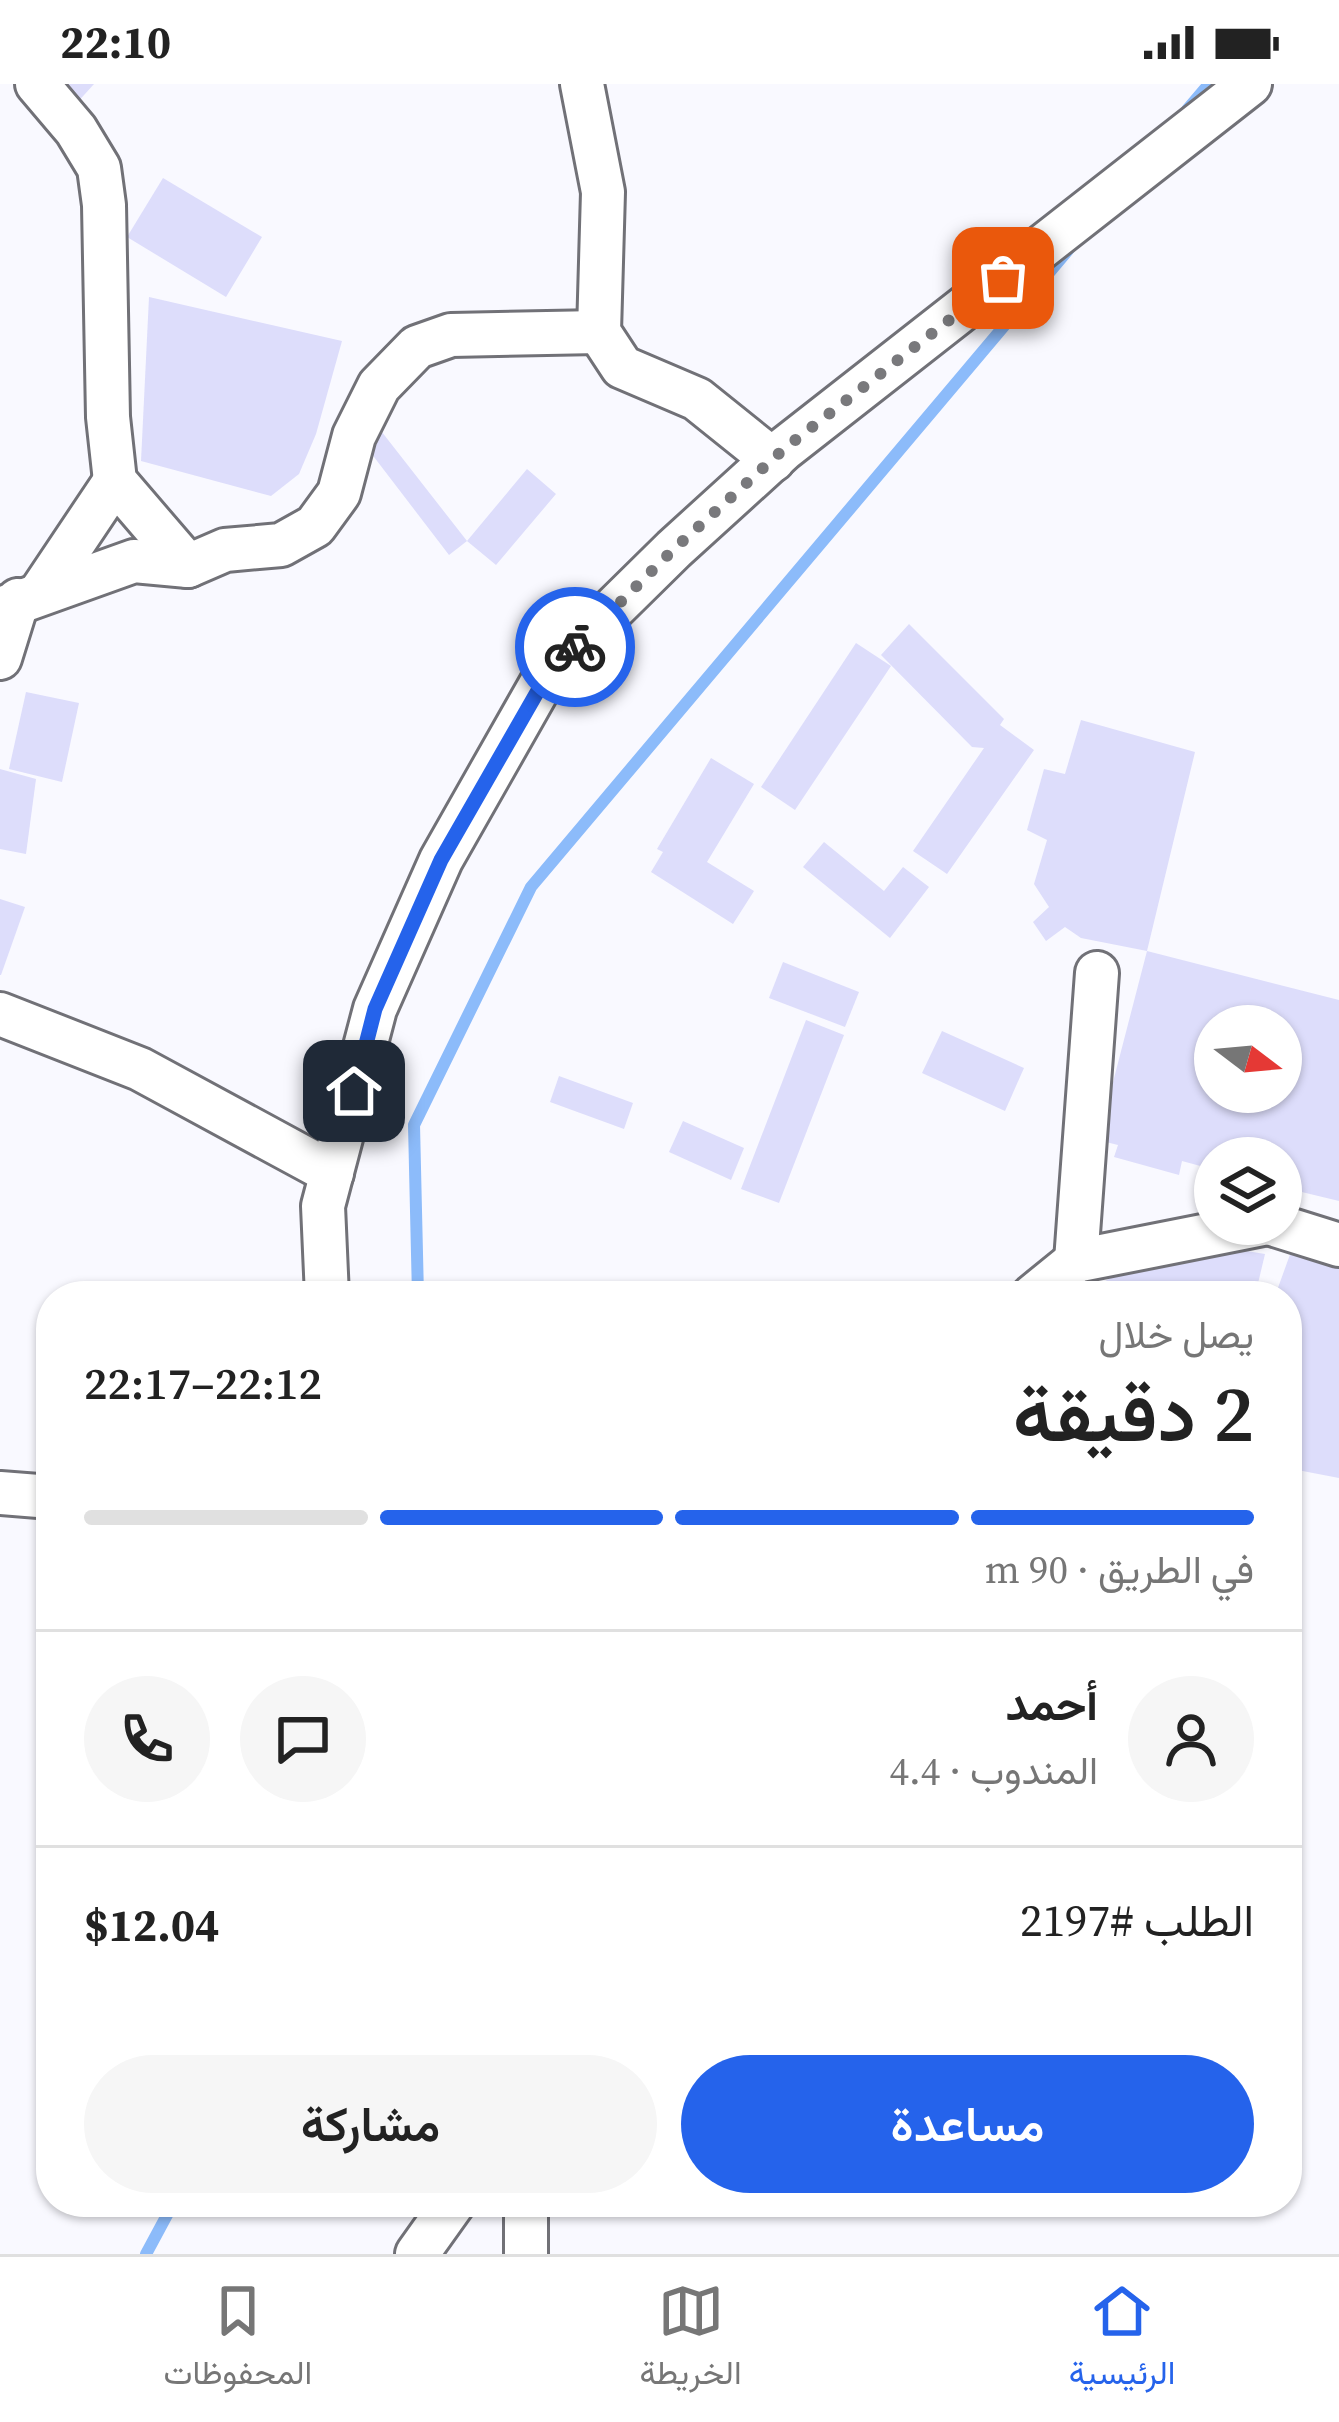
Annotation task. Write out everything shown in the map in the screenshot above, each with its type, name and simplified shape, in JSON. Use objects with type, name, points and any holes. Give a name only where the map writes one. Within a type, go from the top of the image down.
[{"type":"street","points":[[37,84],[76,130],[99,169],[104,205],[108,417],[115,481],[188,566]]},
{"type":"street","points":[[582,84],[603,192],[599,332],[622,367],[697,399],[772,460]]},
{"type":"street","points":[[326,1281],[323,1206],[375,1009],[441,860],[547,675],[772,460],[1250,84]]},
{"type":"street","points":[[20,601],[134,561],[188,566],[225,550],[281,545],[315,526],[339,493],[354,436],[379,386],[417,347],[451,335],[599,332]]},
{"type":"street","points":[[0,658],[20,601],[115,481]]},
{"type":"street","points":[[1076,1261],[1097,974]]},
{"type":"street","points":[[0,1014],[140,1069],[332,1173]]},
{"type":"street","points":[[1302,1234],[1339,1245]]},
{"type":"street","points":[[1051,1281],[1076,1261],[1194,1238]]},
{"type":"street","points":[[0,1493],[36,1496]]},
{"type":"street","points":[[416,2254],[443,2217]]},
{"type":"street","points":[[526,2217],[526,2254]]},
{"type":"building","points":[[52,84],[94,84],[75,105]]},
{"type":"building","points":[[163,178],[262,237],[226,297],[127,237]]},
{"type":"building","points":[[149,297],[342,341],[316,434],[299,474],[271,496],[141,461]]},
{"type":"building","points":[[378,427],[467,541],[449,555],[361,440]]},
{"type":"building","points":[[527,469],[556,494],[496,565],[467,541]]},
{"type":"building","points":[[909,624],[1004,719],[1000,725],[1034,750],[947,874],[913,851],[984,748],[972,747],[881,655]]},
{"type":"building","points":[[856,643],[891,666],[795,810],[761,787]]},
{"type":"building","points":[[26,692],[79,703],[62,782],[9,769]]},
{"type":"building","points":[[1081,720],[1195,752],[1147,951],[1081,938],[1065,927],[1046,941],[1033,922],[1049,907],[1034,884],[1047,840],[1027,830],[1044,769],[1065,774]]},
{"type":"building","points":[[711,758],[754,784],[707,862],[754,891],[733,924],[651,872],[663,852],[657,849]]},
{"type":"building","points":[[0,769],[36,779],[26,854],[0,849]]},
{"type":"building","points":[[824,842],[884,891],[903,867],[929,887],[890,938],[803,867]]},
{"type":"building","points":[[0,899],[25,907],[1,975],[0,975]]},
{"type":"building","points":[[1147,951],[1339,1000],[1339,1201],[1302,1192],[1302,1137],[1194,1137],[1194,1164],[1182,1161],[1179,1175],[1114,1157],[1118,1145],[1098,1140]]},
{"type":"building","points":[[783,962],[859,992],[845,1027],[769,998]]},
{"type":"building","points":[[806,1020],[844,1035],[779,1203],[741,1189]]},
{"type":"building","points":[[942,1031],[1024,1068],[1005,1111],[922,1073]]},
{"type":"building","points":[[559,1076],[633,1103],[624,1129],[550,1102]]},
{"type":"building","points":[[683,1121],[744,1148],[731,1180],[669,1152]]},
{"type":"building","points":[[1192,1242],[1265,1254],[1259,1281],[1106,1281],[1140,1257]]},
{"type":"building","points":[[1292,1249],[1339,1263],[1339,1478],[1302,1471],[1302,1281],[1280,1281]]},
{"type":"waterway","points":[[1187,110],[1209,84]]},
{"type":"waterway","points":[[418,1281],[414,1125],[531,887],[1069,249]]},
{"type":"waterway","points":[[146,2254],[166,2217]]},
{"type":"way so far","points":[[575,647],[784,449],[1003,278]]},
{"type":"route","points":[[354,1091],[375,1009],[441,860],[547,675],[575,647]]}]
